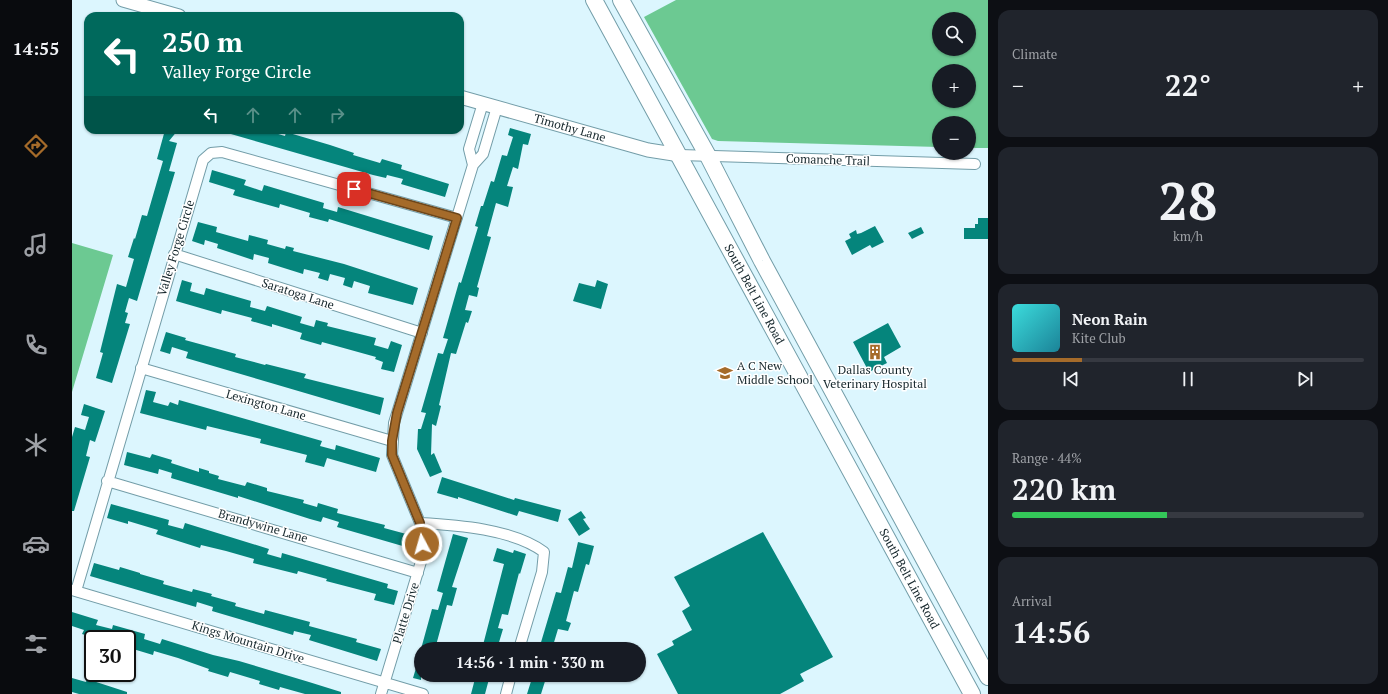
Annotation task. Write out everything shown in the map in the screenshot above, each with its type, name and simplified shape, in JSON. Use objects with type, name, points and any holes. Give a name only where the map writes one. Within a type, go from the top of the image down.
[{"type":"main road","name":"South Belt Line Road","points":[[594,0],[680,155],[972,694]]},
{"type":"main road","name":"South Belt Line Road","points":[[621,0],[708,156],[762,261],[988,678]]},
{"type":"main road","points":[[920,599],[935,579]]},
{"type":"main road","points":[[938,632],[961,640],[975,653],[972,672],[964,679]]},
{"type":"street","points":[[123,0],[165,12]]},
{"type":"street","name":"Timothy Lane","points":[[464,98],[648,150],[680,155]]},
{"type":"street","name":"Platte Drive","points":[[473,165],[469,149],[483,103]]},
{"type":"street","name":"Platte Drive","points":[[381,694],[423,555],[420,523],[392,455],[394,423],[473,165],[483,154],[497,107]]},
{"type":"street","name":"Valley Forge Circle","points":[[74,591],[203,160],[211,153],[222,152],[457,218]]},
{"type":"street","name":"Comanche Trail","points":[[680,155],[976,164]]},
{"type":"street","name":"Saratoga Lane","points":[[174,254],[422,333]]},
{"type":"street","name":"Lexington Lane","points":[[141,368],[392,441]]},
{"type":"street","name":"Brandywine Lane","points":[[107,481],[418,573]]},
{"type":"street","points":[[420,523],[450,525],[493,532],[533,544],[544,552],[542,572],[521,642]]},
{"type":"street","name":"Kings Mountain Drive","points":[[74,591],[424,694]]},
{"type":"street","points":[[506,694],[510,682]]},
{"type":"green space","points":[[676,0],[988,0],[988,148],[976,148],[976,116],[932,116],[932,147],[718,141],[712,139],[644,17]]},
{"type":"green space","points":[[72,243],[113,255],[72,392]]},
{"type":"building","points":[[510,128],[531,134],[528,145],[523,144],[518,169],[513,167],[507,186],[513,187],[508,207],[496,203],[487,236],[491,237],[477,287],[479,288],[477,297],[469,295],[465,310],[472,311],[468,323],[466,322],[456,354],[451,353],[439,405],[441,406],[436,426],[432,424],[431,455],[434,453],[442,472],[430,477],[417,449],[418,429],[421,429],[426,413],[421,412],[438,353],[443,354],[448,339],[443,338],[459,282],[461,283],[478,227],[475,226],[481,206],[483,206],[491,181],[494,182],[502,155],[507,156],[513,137],[508,135]]},
{"type":"building","points":[[164,134],[175,134],[169,141],[177,143],[169,171],[175,172],[137,301],[129,298],[125,312],[128,313],[125,323],[130,324],[112,383],[96,378],[103,353],[100,352],[117,284],[126,287],[134,259],[128,257],[142,215],[147,216],[163,161],[157,159]]},
{"type":"building","points":[[231,134],[278,134],[285,136],[286,134],[293,134],[330,145],[354,153],[353,155],[380,163],[382,159],[402,165],[401,169],[449,184],[445,197],[401,184],[403,179],[387,175],[386,178]]},
{"type":"building","points":[[212,170],[246,180],[244,185],[262,191],[264,185],[324,203],[323,208],[337,212],[338,207],[433,236],[429,250],[329,219],[328,222],[309,217],[310,213],[280,204],[279,208],[233,195],[235,190],[209,182]]},
{"type":"building","points":[[978,218],[988,218],[988,239],[964,239],[964,228],[975,228],[975,224],[978,224]]},
{"type":"building","points":[[198,222],[217,227],[216,232],[248,241],[249,235],[268,240],[267,244],[285,249],[286,246],[294,248],[293,251],[344,264],[418,288],[413,305],[368,293],[370,286],[354,281],[352,288],[343,285],[345,278],[330,274],[328,281],[318,278],[320,273],[304,269],[303,274],[268,263],[269,258],[254,254],[253,260],[217,248],[218,244],[205,240],[204,245],[192,241]]},
{"type":"building","points":[[875,226],[884,242],[872,248],[870,245],[852,255],[845,241],[851,238],[849,234],[856,230],[857,234],[861,233]]},
{"type":"building","points":[[921,227],[924,233],[912,239],[908,233]]},
{"type":"building","points":[[182,280],[192,283],[190,291],[204,295],[206,288],[251,301],[250,307],[265,311],[267,306],[302,317],[300,323],[314,327],[316,320],[328,323],[327,326],[376,338],[374,345],[388,349],[391,341],[402,345],[394,372],[381,369],[383,362],[375,359],[376,357],[322,342],[321,345],[300,339],[302,333],[272,324],[272,327],[251,321],[252,318],[222,310],[221,314],[176,301]]},
{"type":"building","points":[[597,280],[608,284],[601,309],[573,301],[579,283],[595,287]]},
{"type":"building","name":"Dallas County Veterinary Hospital","points":[[888,323],[901,347],[884,357],[887,363],[869,372],[853,342]]},
{"type":"building","points":[[166,332],[186,338],[185,340],[236,354],[235,357],[306,374],[304,378],[384,398],[380,415],[186,358],[188,352],[172,347],[170,354],[160,351]]},
{"type":"building","points":[[146,390],[156,392],[153,402],[168,406],[170,402],[178,405],[179,400],[322,441],[320,446],[335,450],[336,445],[380,458],[376,472],[327,458],[324,467],[305,462],[307,455],[260,443],[261,439],[207,426],[206,430],[140,413]]},
{"type":"building","points":[[84,404],[105,411],[95,442],[90,440],[86,456],[90,457],[74,511],[72,511],[72,437],[75,427],[85,430],[89,417],[81,415]]},
{"type":"building","points":[[127,452],[150,458],[152,454],[172,460],[171,463],[199,472],[199,468],[209,471],[209,473],[219,476],[218,479],[245,486],[247,482],[267,488],[267,491],[304,500],[303,503],[317,507],[318,503],[338,509],[337,513],[385,525],[384,528],[410,535],[406,547],[337,527],[339,522],[323,517],[321,522],[238,496],[238,498],[171,478],[172,473],[159,469],[158,474],[124,465]]},
{"type":"building","points":[[442,477],[514,500],[515,498],[561,510],[558,522],[519,511],[517,516],[458,497],[458,499],[437,493]]},
{"type":"building","points":[[111,504],[169,520],[168,525],[183,529],[185,523],[269,549],[267,554],[281,558],[282,553],[388,584],[387,588],[398,591],[394,605],[374,600],[376,594],[326,581],[327,579],[298,571],[297,574],[253,563],[254,559],[201,545],[200,548],[156,534],[158,530],[128,521],[128,524],[107,518]]},
{"type":"building","points":[[581,511],[586,518],[583,519],[590,529],[579,536],[568,519]]},
{"type":"building","points":[[763,532],[833,657],[800,674],[804,681],[780,694],[678,694],[657,654],[674,645],[672,641],[692,630],[682,611],[690,606],[674,577]]},
{"type":"building","points":[[453,534],[468,538],[452,587],[457,588],[452,606],[447,605],[437,642],[423,642],[432,609],[438,610],[443,593],[437,591]]},
{"type":"building","points":[[578,542],[594,546],[589,565],[586,564],[578,592],[574,591],[566,621],[571,623],[568,631],[558,629],[554,642],[541,642],[556,592],[561,593],[568,567],[572,568]]},
{"type":"building","points":[[497,548],[513,553],[514,550],[526,554],[520,574],[519,573],[508,615],[502,614],[498,628],[503,629],[499,642],[484,642],[504,564],[493,561]]},
{"type":"building","points":[[94,563],[119,570],[120,567],[164,581],[163,584],[192,592],[193,589],[212,594],[211,596],[236,603],[235,606],[264,614],[265,610],[310,622],[309,626],[357,639],[356,642],[381,649],[377,661],[309,640],[311,635],[294,631],[293,635],[212,611],[213,607],[197,602],[196,607],[90,576]]},
{"type":"building","points":[[72,612],[98,620],[96,625],[112,629],[113,625],[131,630],[84,630],[72,626]]},
{"type":"building","points":[[136,631],[145,634],[144,639],[160,644],[162,639],[309,682],[341,692],[341,694],[305,694],[280,687],[279,690],[259,684],[260,681],[230,672],[228,677],[208,671],[209,669],[178,658],[154,651],[153,655],[136,650]]},
{"type":"building","points":[[72,678],[84,682],[96,682],[127,692],[127,694],[79,694],[72,692]]},
{"type":"building","points":[[474,682],[488,682],[485,694],[471,694]]},
{"type":"building","points":[[531,682],[545,682],[541,694],[527,694]]},
{"type":"place","name":"Dallas County Veterinary Hospital","points":[[875,352]]},
{"type":"place","name":"A C New Middle School","points":[[725,373]]},
{"type":"route","points":[[354,189],[457,218],[394,423],[392,441],[392,455],[420,523],[422,544]]}]
